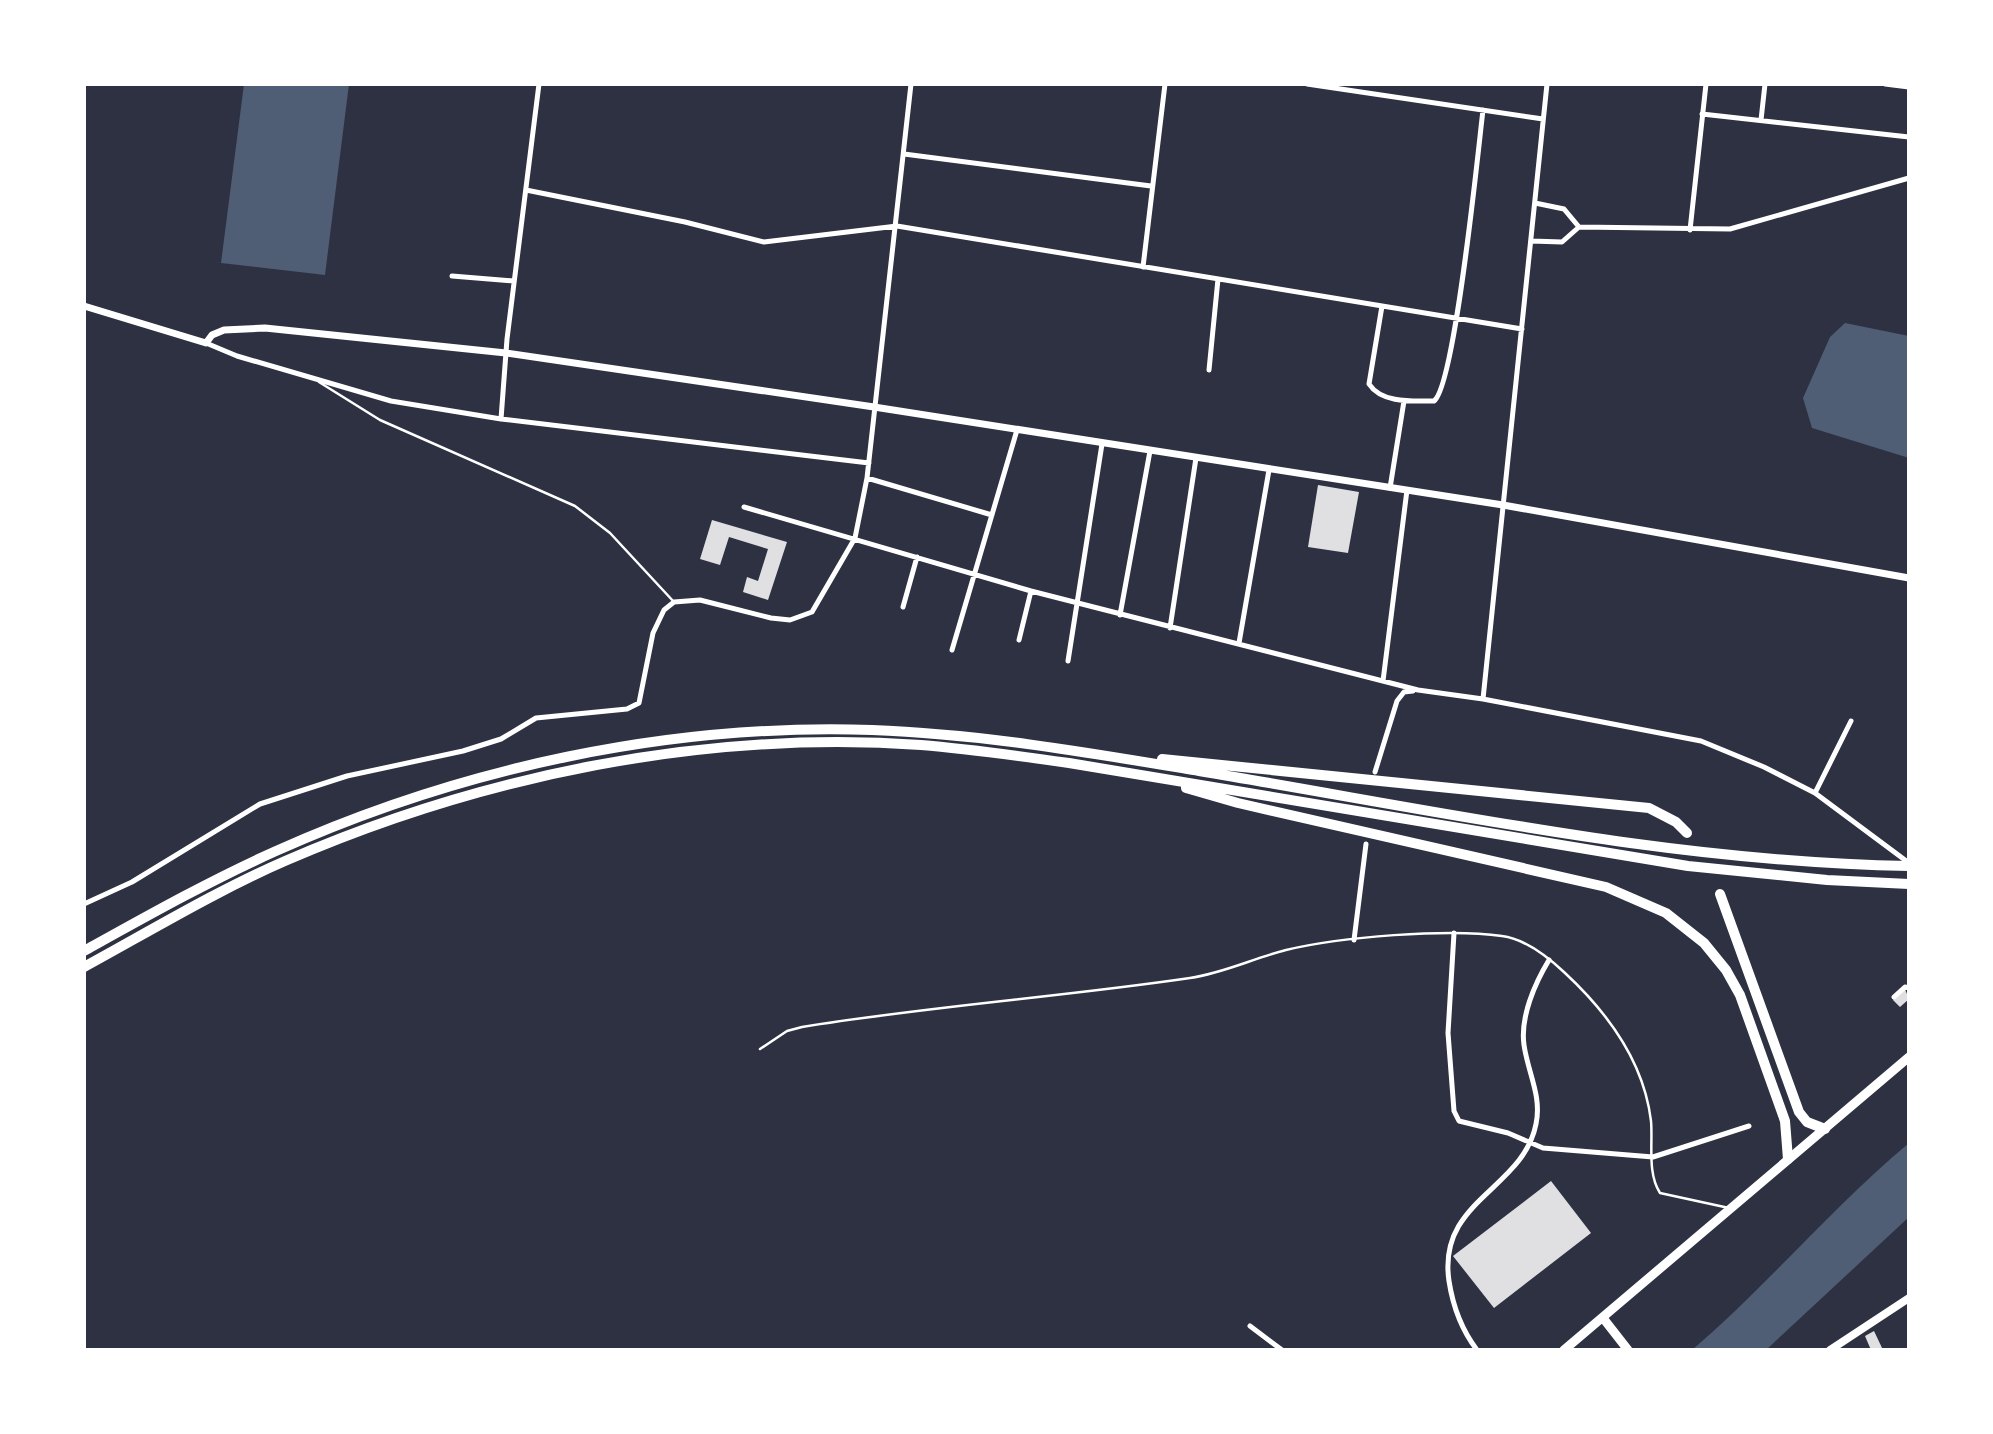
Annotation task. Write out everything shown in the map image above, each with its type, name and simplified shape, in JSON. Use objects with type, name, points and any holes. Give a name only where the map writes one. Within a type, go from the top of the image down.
[{"type":"highway","points":[[84,951],[281,849],[424,794],[542,763],[659,741],[752,733],[870,730],[962,736],[1107,756],[1689,853],[1825,865],[1909,865]]},
{"type":"highway","points":[[84,967],[244,880],[285,861],[368,827],[435,805],[549,775],[662,754],[828,743],[919,745],[1134,774],[1688,866],[1827,880],[1909,884]]},
{"type":"highway","points":[[1107,756],[1363,777],[1649,808],[1676,822],[1688,833]]},
{"type":"highway","points":[[1134,774],[1238,803],[1606,887],[1666,913],[1703,943],[1726,970],[1740,995],[1785,1121],[1788,1159]]},
{"type":"highway","points":[[1720,894],[1799,1112],[1807,1122],[1825,1129]]},
{"type":"main road","points":[[1564,1350],[1909,1057]]},
{"type":"main road","points":[[1835,1349],[1909,1298]]},
{"type":"main road","points":[[1603,1318],[1627,1349]]},
{"type":"street","points":[[501,419],[514,281],[539,84]]},
{"type":"street","points":[[84,904],[132,882],[260,804],[347,776],[489,743],[501,739],[536,718],[627,709],[639,703],[653,633],[664,610],[674,602],[700,600],[771,618],[802,618],[821,600],[840,560],[855,538],[867,478],[911,84]]},
{"type":"street","points":[[1143,267],[1165,84]]},
{"type":"street","points":[[1307,84],[1543,119]]},
{"type":"street","points":[[1483,699],[1547,84]]},
{"type":"street","points":[[1690,230],[1702,114],[1708,84]]},
{"type":"street","points":[[1761,120],[1765,84]]},
{"type":"street","points":[[1885,84],[1909,87]]},
{"type":"street","points":[[1382,306],[1369,384],[1374,391],[1404,401],[1434,401],[1440,397],[1456,318],[1483,110]]},
{"type":"street","points":[[1702,114],[1909,137]]},
{"type":"street","points":[[904,154],[1152,186]]},
{"type":"street","points":[[1531,241],[1562,242],[1579,228],[1690,230],[1745,226],[1909,178]]},
{"type":"street","points":[[526,190],[685,222],[764,242],[897,226],[1522,329]]},
{"type":"street","points":[[1535,203],[1564,209],[1579,228]]},
{"type":"street","points":[[452,276],[514,281]]},
{"type":"street","points":[[1209,370],[1218,279]]},
{"type":"street","points":[[84,306],[391,401],[501,419],[869,463]]},
{"type":"street","points":[[206,343],[212,335],[224,330],[265,328],[506,353],[1503,505],[1909,579]]},
{"type":"street","points":[[1390,488],[1404,401]]},
{"type":"street","points":[[952,650],[1017,430]]},
{"type":"street","points":[[1068,661],[1102,444]]},
{"type":"street","points":[[1120,615],[1150,451]]},
{"type":"street","points":[[1170,628],[1196,458]]},
{"type":"street","points":[[1239,643],[1269,470]]},
{"type":"street","points":[[867,478],[992,515]]},
{"type":"street","points":[[1383,681],[1407,490]]},
{"type":"street","points":[[744,507],[1031,592],[1418,690],[1483,699],[1701,741],[1764,767],[1815,793],[1909,865]]},
{"type":"street","points":[[903,607],[917,557]]},
{"type":"street","points":[[1019,640],[1031,592]]},
{"type":"street","points":[[1374,772],[1397,701],[1404,692],[1418,690]]},
{"type":"street","points":[[1815,793],[1851,721]]},
{"type":"street","points":[[1354,940],[1366,844]]},
{"type":"street","points":[[1454,933],[1448,1033],[1456,1117],[1464,1124],[1508,1133],[1543,1148],[1653,1157],[1749,1126]]},
{"type":"street","points":[[1477,1350],[1458,1318],[1452,1297],[1448,1247],[1464,1217],[1502,1179],[1530,1142],[1539,1109],[1524,1047],[1524,1020],[1539,977],[1549,960]]},
{"type":"street","points":[[1894,997],[1905,987],[1909,988]]},
{"type":"street","points":[[1250,1326],[1282,1350]]},
{"type":"lane","points":[[314,379],[380,420],[575,506],[610,533],[674,602]]},
{"type":"lane","points":[[761,1049],[787,1031],[802,1027],[1191,978],[1284,951],[1354,940],[1454,933],[1507,936],[1524,942],[1549,960],[1602,1013],[1631,1055],[1647,1098],[1654,1181],[1660,1193],[1729,1208]]},
{"type":"water","points":[[244,84],[349,84],[325,275],[221,263]]},
{"type":"water","points":[[1845,323],[1909,336],[1909,458],[1812,428],[1803,398],[1830,337]]},
{"type":"water","points":[[1909,1143],[1909,1217],[1766,1350],[1692,1350],[1853,1193]]},
{"type":"building","points":[[1318,485],[1359,492],[1348,553],[1308,547]]},
{"type":"building","points":[[712,520],[787,542],[768,600],[743,592],[747,577],[758,581],[768,549],[729,537],[720,565],[700,559]]},
{"type":"building","points":[[1905,989],[1909,999],[1900,1007],[1893,1000]]},
{"type":"building","points":[[1551,1181],[1591,1233],[1494,1308],[1453,1256]]},
{"type":"building","points":[[1874,1331],[1883,1350],[1871,1350],[1865,1336]]}]
